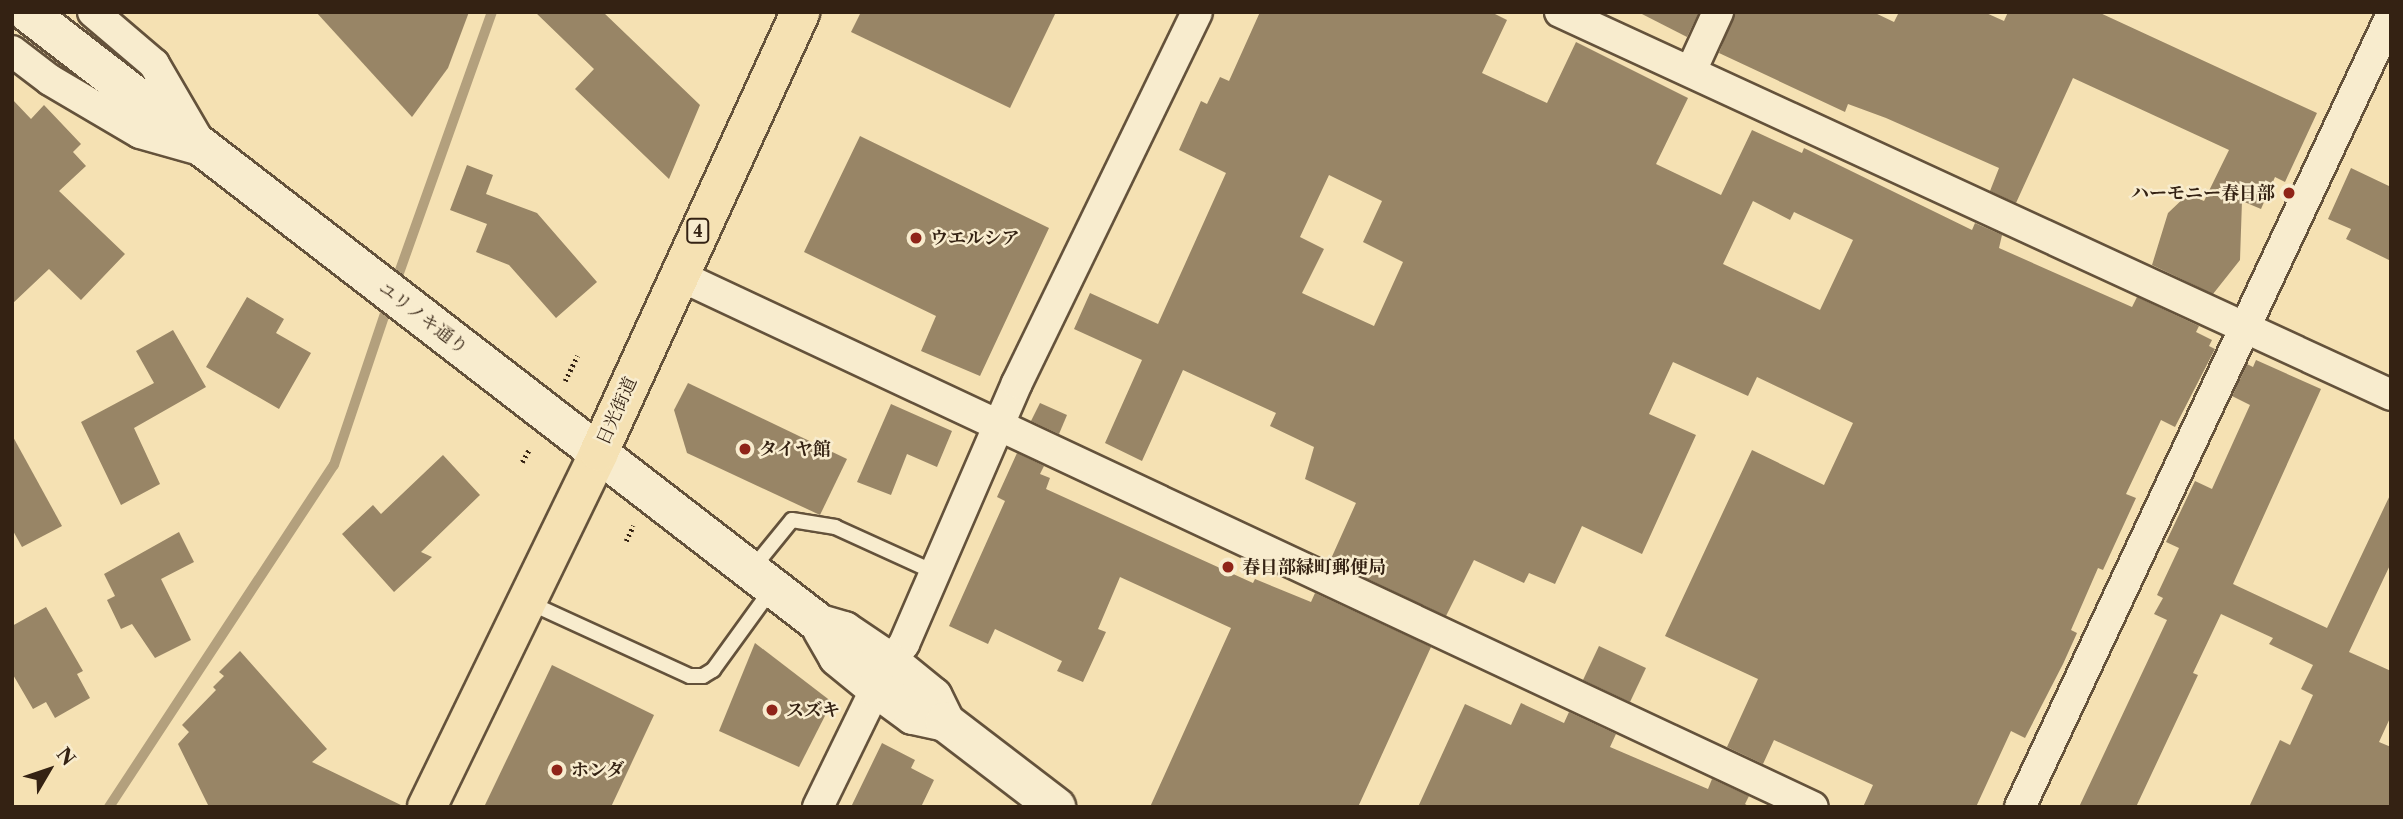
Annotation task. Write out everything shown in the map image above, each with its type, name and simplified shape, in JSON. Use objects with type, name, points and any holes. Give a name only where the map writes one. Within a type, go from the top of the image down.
[{"type":"highway","name":"日光街道","points":[[427,807],[599,452],[800,12]]},
{"type":"street","name":"ユリノキ通り","points":[[27,12],[820,624],[845,631],[883,675],[933,697],[945,722],[1056,807]]},
{"type":"street","points":[[93,12],[154,64],[204,151]]},
{"type":"street","points":[[818,807],[883,675],[904,643],[998,425],[1197,12]]},
{"type":"street","points":[[1560,12],[2391,395]]},
{"type":"street","points":[[1691,71],[1718,12]]},
{"type":"street","points":[[2020,807],[2391,16]]},
{"type":"street","points":[[12,51],[50,80],[141,133],[204,151]]},
{"type":"street","points":[[678,275],[1813,807]]},
{"type":"lane","points":[[527,602],[690,676],[703,676],[713,670],[792,520],[835,527],[934,572]]},
{"type":"building","points":[[316,12],[469,12],[448,68],[412,117]]},
{"type":"building","points":[[535,12],[603,12],[700,105],[669,179],[575,89],[594,69]]},
{"type":"building","points":[[861,12],[1056,12],[1010,108],[851,32]]},
{"type":"building","points":[[1260,12],[1491,12],[1507,20],[1482,73],[1547,103],[1576,42],[1688,98],[1656,164],[1721,195],[1752,130],[1802,153],[1804,148],[1972,230],[1975,223],[2002,235],[1999,248],[2132,307],[2137,297],[2199,326],[2196,332],[2212,340],[2209,346],[2215,349],[2175,427],[2161,420],[2126,494],[2136,498],[2103,570],[2098,568],[2071,630],[2077,633],[2063,664],[2025,738],[2011,731],[1976,807],[1863,807],[1873,785],[1774,740],[1763,764],[1727,747],[1758,679],[1665,636],[1752,450],[1824,485],[1853,423],[1757,377],[1748,396],[1673,362],[1649,414],[1696,435],[1642,554],[1582,526],[1555,584],[1529,573],[1524,583],[1474,560],[1446,616],[1330,561],[1356,503],[1305,479],[1314,447],[1270,426],[1276,413],[1183,370],[1142,461],[1105,443],[1142,360],[1074,329],[1090,293],[1158,324],[1226,173],[1179,150],[1201,101],[1207,104],[1220,77],[1229,81]],"holes":[[[1329,175],[1382,201],[1363,242],[1403,262],[1374,326],[1302,293],[1324,249],[1300,237]],[[1753,201],[1790,220],[1794,212],[1853,240],[1820,310],[1723,264]]]},
{"type":"building","points":[[1638,12],[1699,12],[1687,37]]},
{"type":"building","points":[[1735,12],[1873,12],[1894,22],[1899,12],[1984,12],[2004,21],[2008,12],[2098,12],[2317,113],[2285,182],[2275,177],[2261,209],[2242,201],[2240,260],[2213,294],[2152,265],[2168,213],[2188,194],[2204,201],[2229,150],[2073,78],[2016,203],[1990,191],[1999,168],[1848,104],[1845,112],[1719,53]]},
{"type":"building","points":[[12,99],[31,119],[44,105],[81,144],[73,152],[86,166],[59,191],[125,254],[81,300],[49,269],[12,304]]},
{"type":"building","points":[[860,136],[1049,228],[980,376],[921,351],[936,316],[804,252]]},
{"type":"building","points":[[467,165],[493,175],[486,194],[537,213],[597,282],[556,318],[509,265],[476,252],[487,224],[450,210]]},
{"type":"building","points":[[2351,168],[2391,187],[2391,261],[2346,239],[2351,229],[2328,219]]},
{"type":"building","points":[[247,297],[284,319],[276,333],[311,353],[279,409],[206,367]]},
{"type":"building","points":[[173,330],[206,387],[134,428],[160,484],[121,505],[81,422],[154,383],[136,351]]},
{"type":"building","points":[[2256,360],[2321,389],[2233,584],[2327,628],[2391,493],[2391,563],[2349,652],[2391,671],[2391,716],[2379,742],[2391,747],[2391,807],[2249,807],[2280,740],[2290,745],[2313,695],[2301,689],[2313,665],[2269,644],[2273,638],[2221,614],[2193,673],[2198,675],[2136,807],[2079,807],[2167,620],[2154,614],[2163,598],[2157,595],[2179,548],[2166,542],[2195,481],[2212,489],[2250,405],[2232,396],[2247,364],[2253,367]]},
{"type":"building","points":[[688,383],[847,459],[820,515],[687,453],[674,410]]},
{"type":"building","points":[[1040,403],[1067,415],[1059,434],[1031,421]]},
{"type":"building","points":[[891,404],[952,431],[937,467],[907,454],[891,495],[857,482]]},
{"type":"building","points":[[12,435],[62,526],[22,547],[12,529]]},
{"type":"building","points":[[1017,453],[1044,466],[1040,474],[1050,478],[1046,489],[1253,583],[1255,579],[1311,602],[1315,593],[1431,647],[1358,807],[1150,807],[1231,628],[1120,577],[1098,629],[1106,632],[1083,682],[1057,671],[1062,661],[995,629],[988,644],[949,626],[1005,501],[997,497]]},
{"type":"building","points":[[443,455],[480,495],[421,552],[432,557],[394,592],[342,534],[373,505],[381,514]]},
{"type":"building","points":[[179,532],[194,562],[161,579],[191,640],[155,658],[132,624],[121,629],[107,600],[115,596],[104,574]]},
{"type":"building","points":[[46,607],[83,671],[77,674],[90,698],[55,718],[46,702],[33,709],[12,673],[12,626]]},
{"type":"building","points":[[755,643],[832,702],[799,767],[719,731]]},
{"type":"building","points":[[1599,646],[1646,668],[1630,702],[1583,680]]},
{"type":"building","points":[[240,651],[327,749],[312,762],[405,807],[209,807],[178,744],[189,732],[182,725],[216,690],[213,687],[224,676],[219,672]]},
{"type":"building","points":[[552,665],[654,715],[611,807],[484,807]]},
{"type":"building","points":[[1521,703],[1564,723],[1569,712],[1616,734],[1610,747],[1708,789],[1712,779],[1749,796],[1745,804],[1750,807],[1418,807],[1465,704],[1511,725]]},
{"type":"building","points":[[882,743],[915,760],[911,768],[934,780],[921,807],[851,807]]},
{"type":"waterway","points":[[394,287],[492,12]]},
{"type":"waterway","points":[[109,807],[334,465],[389,302]]},
{"type":"place","name":"ハーモニー春日部","points":[[2289,193]]},
{"type":"place","name":"ウエルシア","points":[[916,238]]},
{"type":"place","name":"タイヤ館","points":[[745,449]]},
{"type":"place","name":"春日部緑町郵便局","points":[[1228,567]]},
{"type":"place","name":"スズキ","points":[[772,710]]},
{"type":"place","name":"ホンダ","points":[[557,770]]}]
